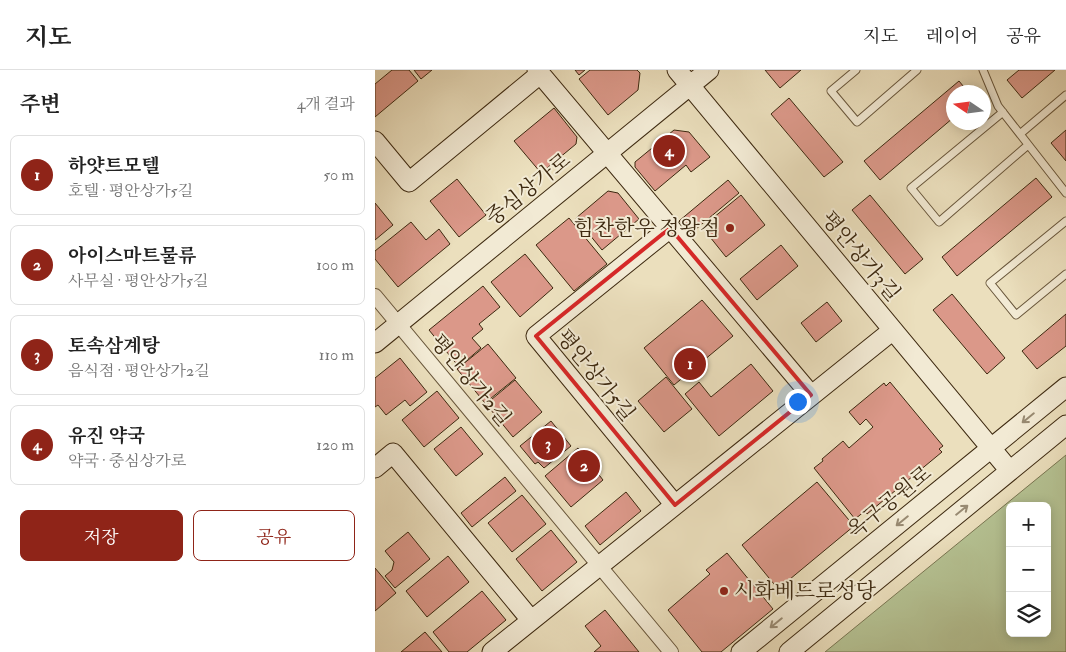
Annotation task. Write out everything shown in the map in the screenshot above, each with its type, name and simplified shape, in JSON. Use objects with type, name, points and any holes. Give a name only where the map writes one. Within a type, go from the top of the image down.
[{"type":"street","name":"평안상가3길","points":[[677,70],[1010,471]]},
{"type":"street","name":"중심상가로","points":[[375,343],[709,70]]},
{"type":"street","points":[[375,142],[409,182],[539,72],[811,395]]},
{"type":"street","name":"평안상가5길","points":[[670,228],[536,336],[675,505]]},
{"type":"street","name":"평안상가2길","points":[[375,296],[671,652]]},
{"type":"street","points":[[492,652],[893,330]]},
{"type":"street","name":"옥구공원로","points":[[741,652],[1066,388]]},
{"type":"street","points":[[789,652],[1066,425]]},
{"type":"street","points":[[375,468],[393,453],[531,620]]},
{"type":"lane","points":[[856,70],[831,91],[857,122],[917,70]]},
{"type":"lane","points":[[983,70],[1003,112],[1066,193]]},
{"type":"lane","points":[[1020,134],[1066,95]]},
{"type":"lane","points":[[1003,112],[911,188],[939,222],[1028,145]]},
{"type":"lane","points":[[1066,221],[990,283],[1015,315],[1066,274]]},
{"type":"highlighted area","points":[[670,228],[811,395],[675,505],[536,336]]},
{"type":"green space","points":[[1066,455],[1066,652],[825,652],[1006,504],[1006,637],[1051,637],[1051,502],[1009,502]]},
{"type":"building","points":[[392,70],[409,70],[418,81],[375,117],[375,84]]},
{"type":"building","points":[[414,70],[432,70],[421,79]]},
{"type":"building","points":[[575,70],[585,70],[579,75]]},
{"type":"building","points":[[590,70],[637,70],[640,73],[638,90],[608,115],[579,79]]},
{"type":"building","points":[[765,70],[801,70],[780,88]]},
{"type":"building","points":[[1019,70],[1055,70],[1022,98],[1007,80]]},
{"type":"building","points":[[959,81],[962,85],[954,85]]},
{"type":"building","points":[[946,92],[946,124],[880,180],[864,161]]},
{"type":"building","points":[[789,98],[843,162],[824,177],[771,114]]},
{"type":"building","points":[[554,108],[577,137],[576,144],[541,173],[514,141]]},
{"type":"building","points":[[674,130],[689,132],[710,157],[691,172],[686,165],[655,191],[635,167],[635,162]]},
{"type":"building","points":[[1066,130],[1066,161],[1051,143]]},
{"type":"building","points":[[1036,178],[1052,197],[957,276],[942,257]]},
{"type":"building","points":[[457,179],[486,215],[459,237],[430,201]]},
{"type":"building","points":[[728,180],[739,193],[690,234],[679,221]]},
{"type":"building","points":[[608,191],[618,193],[639,219],[602,250],[576,218]]},
{"type":"building","points":[[741,195],[765,225],[726,257],[702,227]]},
{"type":"building","points":[[870,195],[923,259],[905,274],[852,210]]},
{"type":"building","points":[[375,203],[393,225],[375,240]]},
{"type":"building","points":[[569,218],[607,264],[574,291],[536,245]]},
{"type":"building","points":[[411,222],[426,240],[439,229],[450,244],[398,287],[375,259],[375,251]]},
{"type":"building","points":[[781,245],[798,266],[757,300],[740,279]]},
{"type":"building","points":[[525,254],[553,288],[520,317],[491,282]]},
{"type":"building","points":[[483,286],[500,307],[479,324],[483,329],[472,338],[481,348],[459,367],[429,330]]},
{"type":"building","points":[[952,294],[1005,358],[987,374],[933,310]]},
{"type":"building","points":[[702,300],[733,336],[674,385],[644,348]]},
{"type":"building","points":[[827,302],[842,321],[816,342],[801,323]]},
{"type":"building","points":[[1066,314],[1066,346],[1037,369],[1022,351]]},
{"type":"building","points":[[488,344],[516,378],[485,403],[457,369]]},
{"type":"building","points":[[400,358],[427,392],[410,406],[405,400],[386,415],[378,405],[375,407],[375,378]]},
{"type":"building","points":[[751,364],[773,391],[719,436],[685,394],[699,382],[711,397]]},
{"type":"building","points":[[666,377],[692,409],[664,432],[638,401]]},
{"type":"building","points":[[515,380],[542,412],[513,437],[486,404]]},
{"type":"building","points":[[890,382],[943,446],[939,449],[942,452],[867,514],[865,511],[855,519],[814,468],[843,441],[849,448],[873,427],[866,419],[860,425],[849,412],[884,383],[886,386]]},
{"type":"building","points":[[437,391],[459,418],[424,447],[402,420]]},
{"type":"building","points":[[551,421],[571,446],[544,468],[538,462],[535,464],[520,446]]},
{"type":"building","points":[[461,427],[483,454],[456,476],[434,449]]},
{"type":"building","points":[[578,448],[603,480],[571,507],[545,476]]},
{"type":"building","points":[[505,477],[516,491],[472,527],[461,513]]},
{"type":"building","points":[[817,482],[854,526],[778,589],[742,545]]},
{"type":"building","points":[[626,492],[641,511],[600,545],[585,526]]},
{"type":"building","points":[[522,495],[546,524],[512,552],[488,523]]},
{"type":"building","points":[[551,530],[577,562],[542,591],[516,559]]},
{"type":"building","points":[[408,532],[430,559],[395,588],[385,576],[392,570],[394,562],[385,551]]},
{"type":"building","name":"시화베드로성당","points":[[727,553],[773,609],[721,652],[702,652],[668,610],[710,574],[706,570]]},
{"type":"building","points":[[448,556],[469,582],[427,617],[406,591]]},
{"type":"building","points":[[375,568],[396,593],[375,611]]},
{"type":"building","points":[[482,591],[506,620],[467,652],[449,652],[433,632]]},
{"type":"building","points":[[605,610],[639,652],[594,652],[601,646],[585,626]]},
{"type":"building","points":[[425,632],[442,652],[401,652]]},
{"type":"place","name":"유진 약국","points":[[669,151]]},
{"type":"place","name":"힘찬한우 정왕점","points":[[730,228]]},
{"type":"place","name":"하얏트모텔","points":[[690,364]]},
{"type":"place","name":"토속삼계탕","points":[[548,444]]},
{"type":"place","name":"아이스마트물류","points":[[584,466]]},
{"type":"place","name":"시화베드로성당","points":[[724,591]]}]
